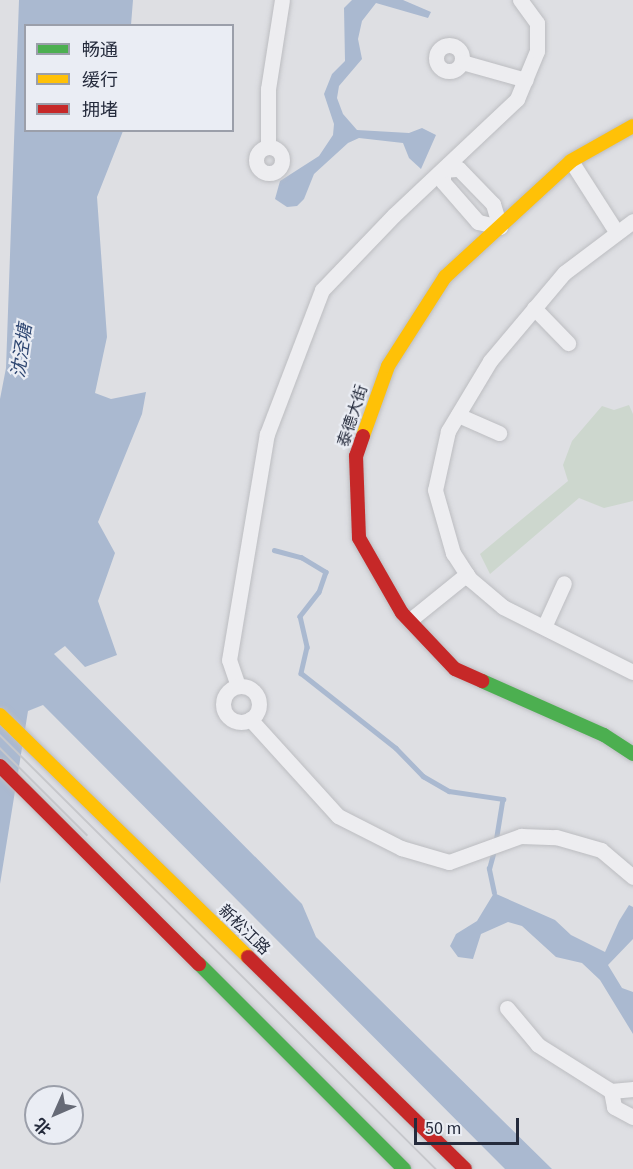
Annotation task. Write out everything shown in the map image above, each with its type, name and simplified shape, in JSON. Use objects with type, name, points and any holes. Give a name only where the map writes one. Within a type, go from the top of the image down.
[{"type":"main road","name":"泰德大街","points":[[633,126],[572,161],[445,277],[388,366],[356,456],[359,538],[402,613],[455,669],[604,735],[633,754]]},
{"type":"main road","name":"新松江路","points":[[0,715],[465,1169]]},
{"type":"main road","points":[[0,766],[404,1169]]},
{"type":"street","points":[[268,147],[268,89],[282,0]]},
{"type":"street","points":[[237,683],[229,660],[267,434],[322,290],[443,170],[505,114],[526,80],[537,51],[537,23],[520,0]]},
{"type":"street","points":[[462,62],[526,80]]},
{"type":"street","points":[[572,161],[617,233]]},
{"type":"street","points":[[459,169],[493,204],[500,227],[478,222],[442,182],[443,170],[459,169]]},
{"type":"street","points":[[633,221],[564,273],[490,361],[448,431],[435,490],[453,552],[467,574],[503,607],[633,672]]},
{"type":"street","points":[[534,308],[568,343]]},
{"type":"street","points":[[458,415],[499,433]]},
{"type":"street","points":[[410,620],[467,574]]},
{"type":"street","points":[[544,627],[564,583]]},
{"type":"street","points":[[237,683],[254,689],[260,699],[259,708],[250,719],[237,723],[224,716],[224,696],[237,683]]},
{"type":"street","points":[[250,719],[339,816],[401,848],[449,862],[477,849],[521,836],[556,837],[601,850],[633,877]]},
{"type":"street","points":[[507,1008],[538,1045],[611,1091],[633,1089]]},
{"type":"street","points":[[611,1091],[614,1107],[633,1117]]},
{"type":"shaded area","points":[[629,405],[633,414],[633,501],[604,508],[579,498],[490,574],[480,554],[568,481],[563,465],[572,441],[602,406],[614,410]]},
{"type":"water","name":"沈泾塘","points":[[19,0],[133,0],[131,24],[24,24],[24,132],[123,132],[97,197],[107,337],[95,393],[111,399],[146,392],[142,414],[98,522],[115,553],[98,601],[117,655],[85,667],[65,646],[54,654],[302,904],[316,937],[552,1169],[505,1169],[43,705],[28,711],[0,884],[0,399],[6,368]]},
{"type":"water","points":[[352,0],[403,0],[431,12],[428,18],[376,3],[362,21],[358,39],[362,59],[339,86],[337,98],[343,114],[357,130],[409,133],[422,128],[436,135],[421,169],[409,158],[403,143],[359,138],[348,143],[314,174],[304,199],[297,206],[287,207],[275,199],[280,181],[319,156],[333,135],[334,124],[324,94],[332,74],[345,61],[344,8]]},
{"type":"water","points":[[494,893],[555,920],[571,935],[605,952],[619,921],[629,905],[633,907],[633,939],[608,965],[622,988],[633,992],[633,1034],[600,980],[582,963],[556,957],[522,926],[508,922],[481,934],[473,959],[458,957],[450,946],[456,934],[477,921]]},
{"type":"waterway","points":[[274,550],[301,557],[326,572],[319,592],[300,616],[307,647],[301,673],[396,748],[423,776],[449,791],[503,799],[496,842]]},
{"type":"waterway","points":[[494,850],[489,869],[494,893]]},
{"type":"tram line","points":[[0,735],[436,1169]]},
{"type":"tram line","points":[[0,748],[87,835]]},
{"type":"traffic: fast","points":[[482,681],[604,735],[633,754]]},
{"type":"traffic: fast","points":[[199,964],[404,1169]]},
{"type":"traffic: slow","points":[[363,436],[388,366],[445,277],[571,161],[633,126]]},
{"type":"traffic: slow","points":[[0,715],[248,957]]},
{"type":"traffic: jam","points":[[363,436],[356,456],[359,538],[402,613],[455,669],[482,681]]},
{"type":"traffic: jam","points":[[0,766],[199,964]]},
{"type":"traffic: jam","points":[[248,957],[465,1169]]}]
